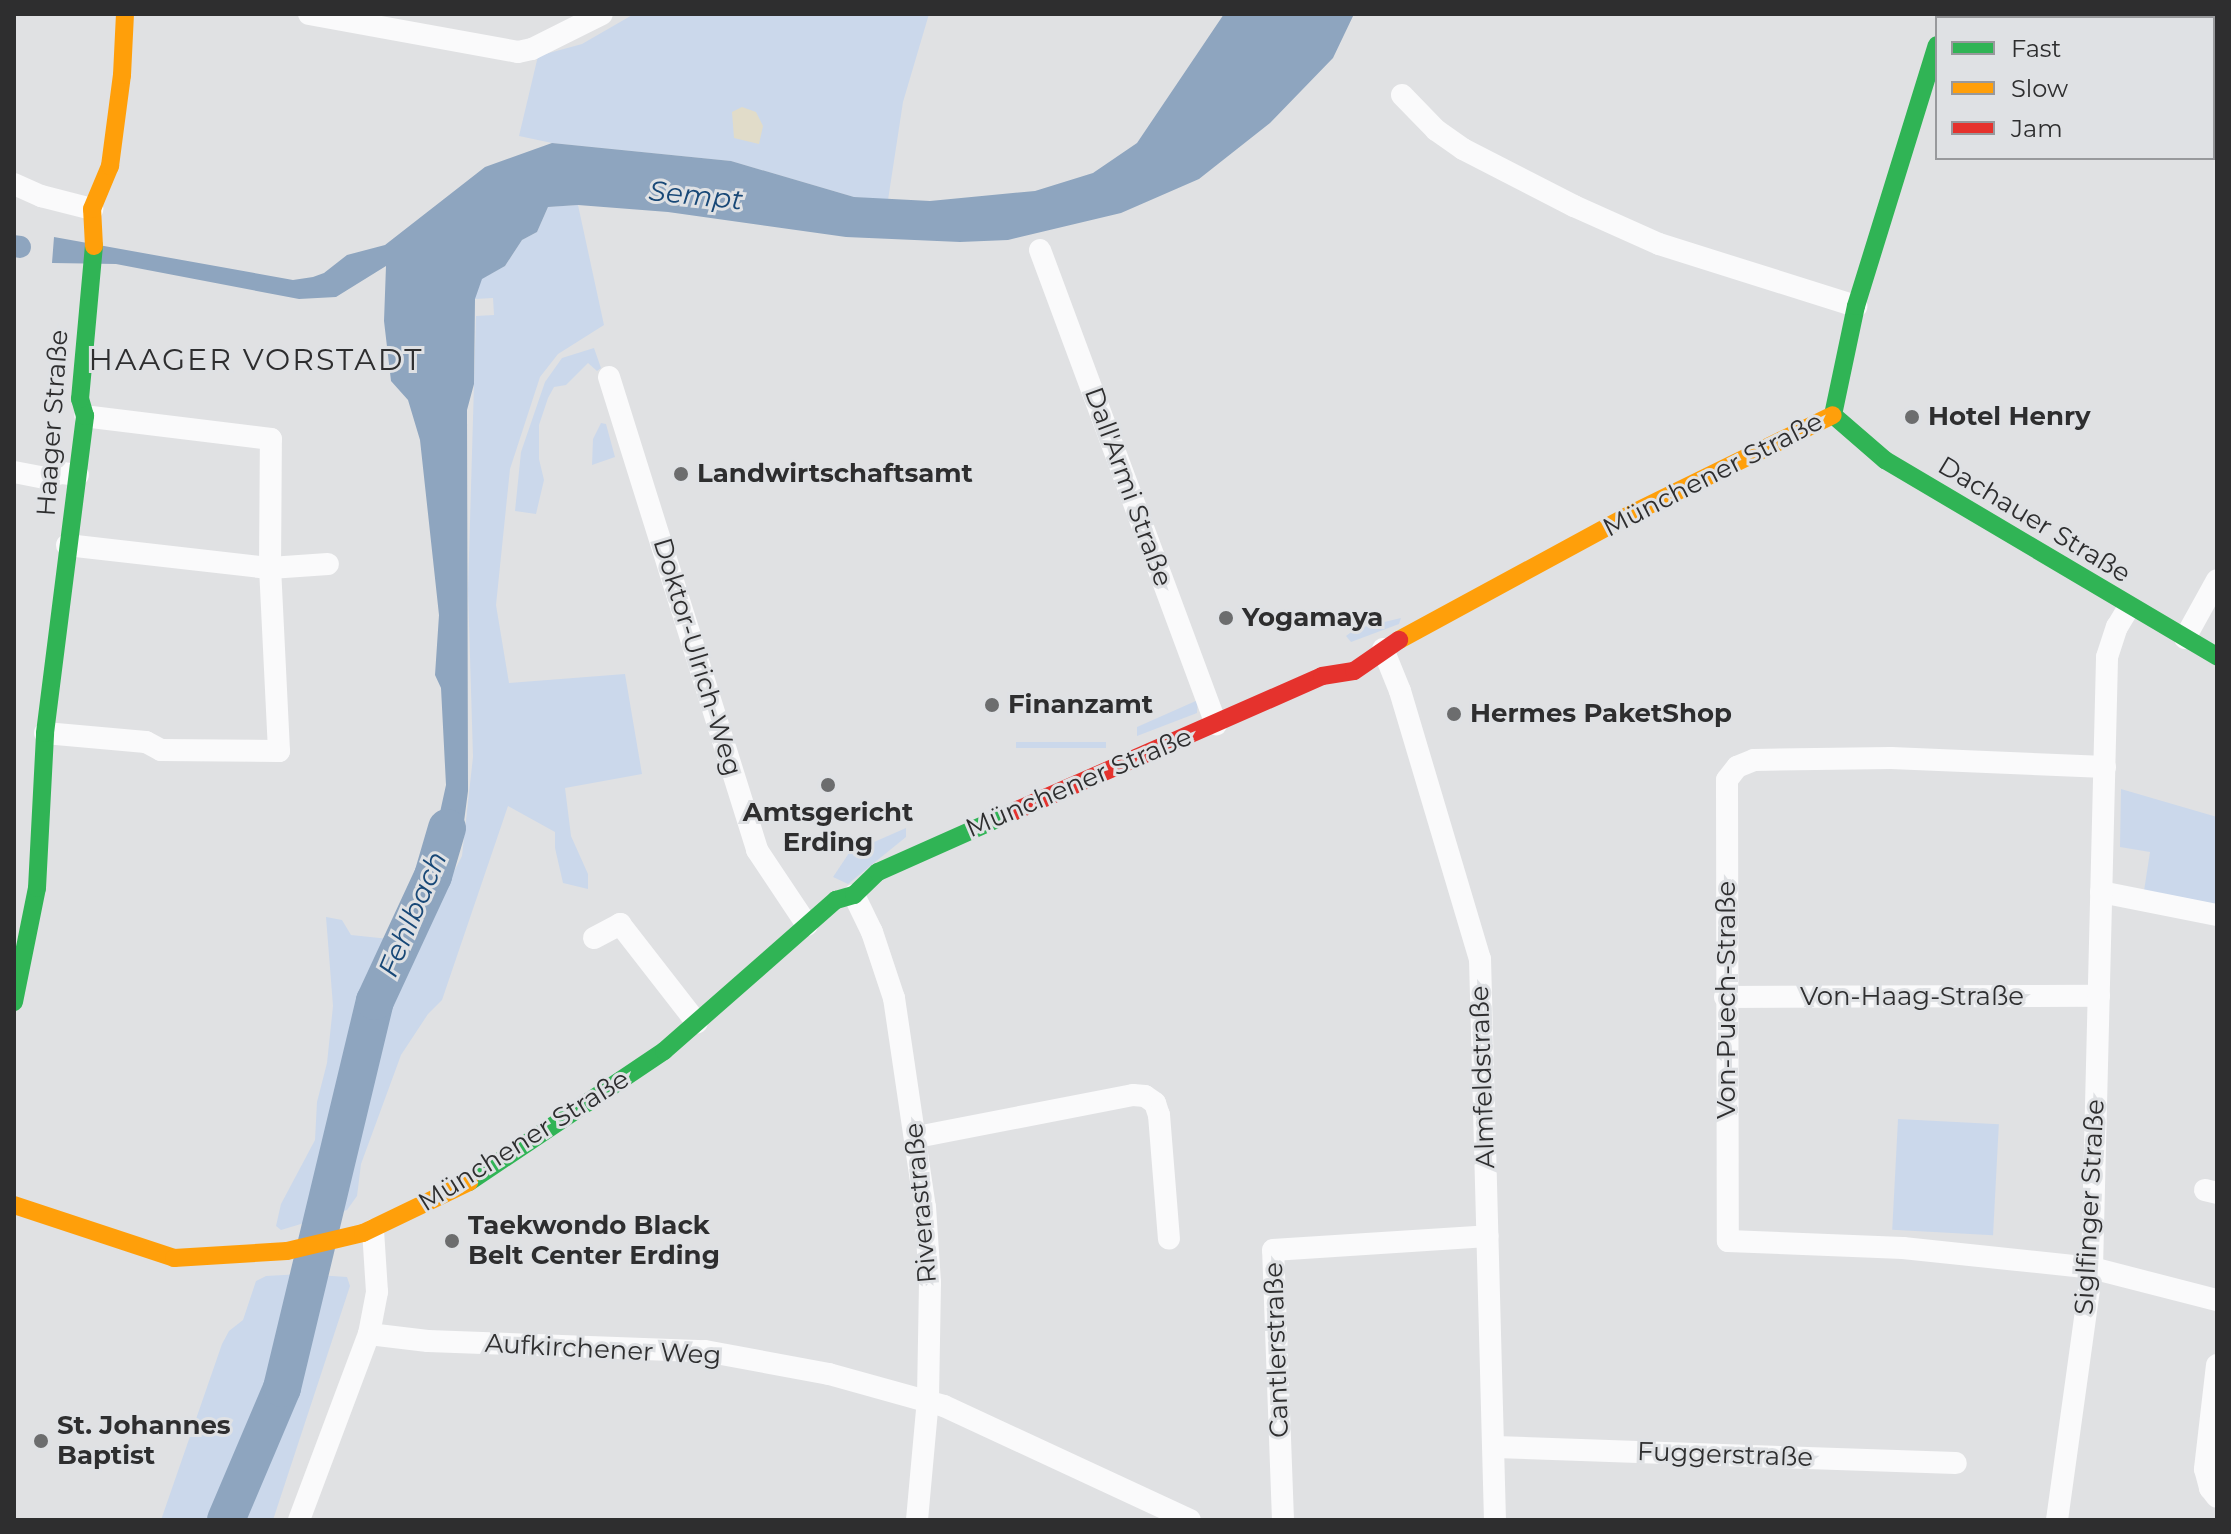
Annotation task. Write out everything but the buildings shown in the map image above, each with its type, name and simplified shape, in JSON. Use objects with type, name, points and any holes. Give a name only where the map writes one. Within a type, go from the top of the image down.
[{"type":"street","name":"Haager Straße","points":[[15,993],[37,888],[45,733],[85,416],[80,399],[95,237],[92,209],[110,166],[122,75],[125,14]]},
{"type":"street","points":[[309,14],[518,52],[532,49],[602,14]]},
{"type":"street","name":"Münchener Straße","points":[[14,1205],[174,1258],[258,1256],[371,1230],[469,1182],[664,1051],[836,900],[854,895],[878,872],[1322,676],[1348,656],[1383,649],[1635,512],[1833,415],[1856,306],[1935,51]]},
{"type":"street","points":[[1402,95],[1436,130],[1463,149],[1574,206],[1659,244],[1856,306]]},
{"type":"street","points":[[14,184],[41,196],[92,209]]},
{"type":"street","name":"Dall'Armi Straße","points":[[1040,250],[1216,724]]},
{"type":"street","name":"Doktor-Ulrich-Weg","points":[[609,377],[757,850],[807,925]]},
{"type":"street","name":"Dachauer Straße","points":[[1833,415],[1885,460],[2129,607],[2217,656]]},
{"type":"street","points":[[45,733],[146,742],[161,750],[279,751],[270,568],[271,439],[85,416]]},
{"type":"street","points":[[14,472],[44,478],[62,473],[78,475]]},
{"type":"street","points":[[67,545],[270,568],[328,564]]},
{"type":"street","points":[[2185,638],[2217,580]]},
{"type":"street","name":"Siglfinger Straße","points":[[2057,1520],[2092,1268],[2107,657],[2117,627],[2129,607]]},
{"type":"street","name":"Almfeldstraße","points":[[1383,649],[1400,691],[1480,959],[1495,1520]]},
{"type":"street","name":"Von-Puech-Straße","points":[[2092,1268],[1903,1248],[1728,1241],[1725,997],[1727,780],[1737,767],[1754,760],[1891,758],[2105,767]]},
{"type":"street","points":[[2101,892],[2217,915]]},
{"type":"street","name":"Riverastraße","points":[[854,895],[872,932],[894,998],[917,1137],[930,1283],[928,1399],[917,1520]]},
{"type":"street","points":[[594,938],[620,924],[697,1023]]},
{"type":"street","name":"Von-Haag-Straße","points":[[1725,997],[2099,996]]},
{"type":"street","points":[[917,1137],[1133,1095],[1145,1096],[1155,1103],[1159,1115],[1169,1239]]},
{"type":"street","points":[[299,1520],[369,1334],[377,1292],[371,1230]]},
{"type":"street","name":"Cantlerstraße","points":[[1283,1520],[1273,1250],[1488,1236]]},
{"type":"street","points":[[2092,1268],[2217,1300]]},
{"type":"street","name":"Aufkirchener Weg","points":[[369,1334],[443,1342],[705,1351],[829,1374],[928,1399],[1190,1520]]},
{"type":"street","points":[[2217,1365],[2205,1469],[2210,1488],[2217,1497]]},
{"type":"street","name":"Fuggerstraße","points":[[1495,1447],[1956,1463]]},
{"type":"shaded area","points":[[634,14],[929,14],[903,102],[888,200],[854,197],[731,161],[552,143],[519,136],[538,56],[582,44]]},
{"type":"shaded area","points":[[578,205],[604,325],[558,354],[540,377],[510,469],[496,605],[509,683],[625,674],[642,774],[565,788],[571,836],[588,874],[588,889],[563,883],[555,848],[555,832],[508,806],[442,1000],[428,1014],[401,1055],[361,1164],[357,1196],[347,1210],[281,1230],[276,1226],[281,1204],[315,1140],[317,1102],[327,1063],[333,1006],[326,917],[342,920],[351,935],[399,940],[425,875],[449,881],[462,856],[473,757],[468,590],[476,316],[494,315],[493,298],[475,299],[476,290],[481,279],[505,266],[522,240],[537,232],[548,207]]},
{"type":"shaded area","points":[[594,348],[601,368],[597,371],[588,363],[566,385],[554,387],[548,398],[539,425],[539,459],[544,480],[536,514],[515,511],[521,452],[545,382],[562,358]]},
{"type":"shaded area","points":[[601,423],[606,424],[615,457],[592,465],[593,439]]},
{"type":"shaded area","points":[[1401,618],[1399,624],[1351,642],[1346,636],[1355,629]]},
{"type":"shaded area","points":[[1198,700],[1197,713],[1137,736],[1137,727]]},
{"type":"shaded area","points":[[1016,742],[1106,742],[1106,748],[1016,748]]},
{"type":"shaded area","points":[[2121,789],[2217,817],[2217,905],[2144,891],[2150,852],[2120,847]]},
{"type":"shaded area","points":[[906,828],[906,837],[848,884],[833,877],[849,853]]},
{"type":"shaded area","points":[[1898,1119],[1999,1124],[1993,1235],[1892,1230]]},
{"type":"shaded area","points":[[302,1274],[347,1277],[350,1286],[273,1520],[161,1520],[222,1344],[229,1331],[243,1320],[256,1281],[266,1276]]},
{"type":"sand","points":[[742,107],[756,112],[763,126],[759,144],[734,138],[732,112]]},
{"type":"water","points":[[1224,14],[1354,14],[1333,58],[1270,123],[1199,179],[1121,213],[1008,240],[960,242],[846,237],[668,212],[578,205],[548,207],[537,232],[522,240],[505,266],[482,279],[475,299],[474,384],[467,410],[468,791],[462,837],[454,860],[442,873],[433,876],[428,867],[446,785],[441,688],[435,675],[439,615],[420,440],[408,400],[391,381],[384,321],[386,266],[336,297],[299,299],[116,264],[52,263],[54,237],[293,280],[313,277],[324,273],[347,255],[385,245],[485,167],[552,143],[731,161],[854,197],[930,201],[1035,191],[1093,173],[1137,143]]},
{"type":"waterway","name":"Sempt","points":[[14,246],[20,247]]},
{"type":"waterway","name":"Fehlbach","points":[[226,1520],[282,1388],[375,1001],[433,876],[447,828]]},
{"type":"traffic: fast","points":[[1833,415],[1856,306],[1935,51]]},
{"type":"traffic: fast","points":[[14,1002],[37,888],[45,733],[85,416],[80,399],[94,246]]},
{"type":"traffic: fast","points":[[1833,415],[1885,460],[2217,656]]},
{"type":"traffic: fast","points":[[469,1182],[664,1051],[836,900],[854,895],[878,872],[1015,811]]},
{"type":"traffic: slow","points":[[94,246],[92,209],[110,166],[122,75],[125,14]]},
{"type":"traffic: slow","points":[[1399,640],[1635,512],[1833,415]]},
{"type":"traffic: slow","points":[[14,1205],[174,1258],[287,1251],[363,1233],[469,1182]]},
{"type":"traffic: jam","points":[[1015,811],[1322,676],[1354,671],[1399,640]]},
{"type":"place","name":"Hotel Henry","points":[[1912,417]]},
{"type":"place","name":"Landwirtschaftsamt","points":[[681,474]]},
{"type":"place","name":"Yogamaya","points":[[1226,618]]},
{"type":"place","name":"Finanzamt","points":[[992,705]]},
{"type":"place","name":"Hermes PaketShop","points":[[1454,714]]},
{"type":"place","name":"Amtsgericht Erding","points":[[828,785]]},
{"type":"place","name":"Taekwondo Black Belt Center Erding","points":[[452,1241]]},
{"type":"place","name":"St. Johannes Baptist","points":[[41,1441]]},
{"type":"district","name":"HAAGER VORSTADT","points":[[256,360]]}]
